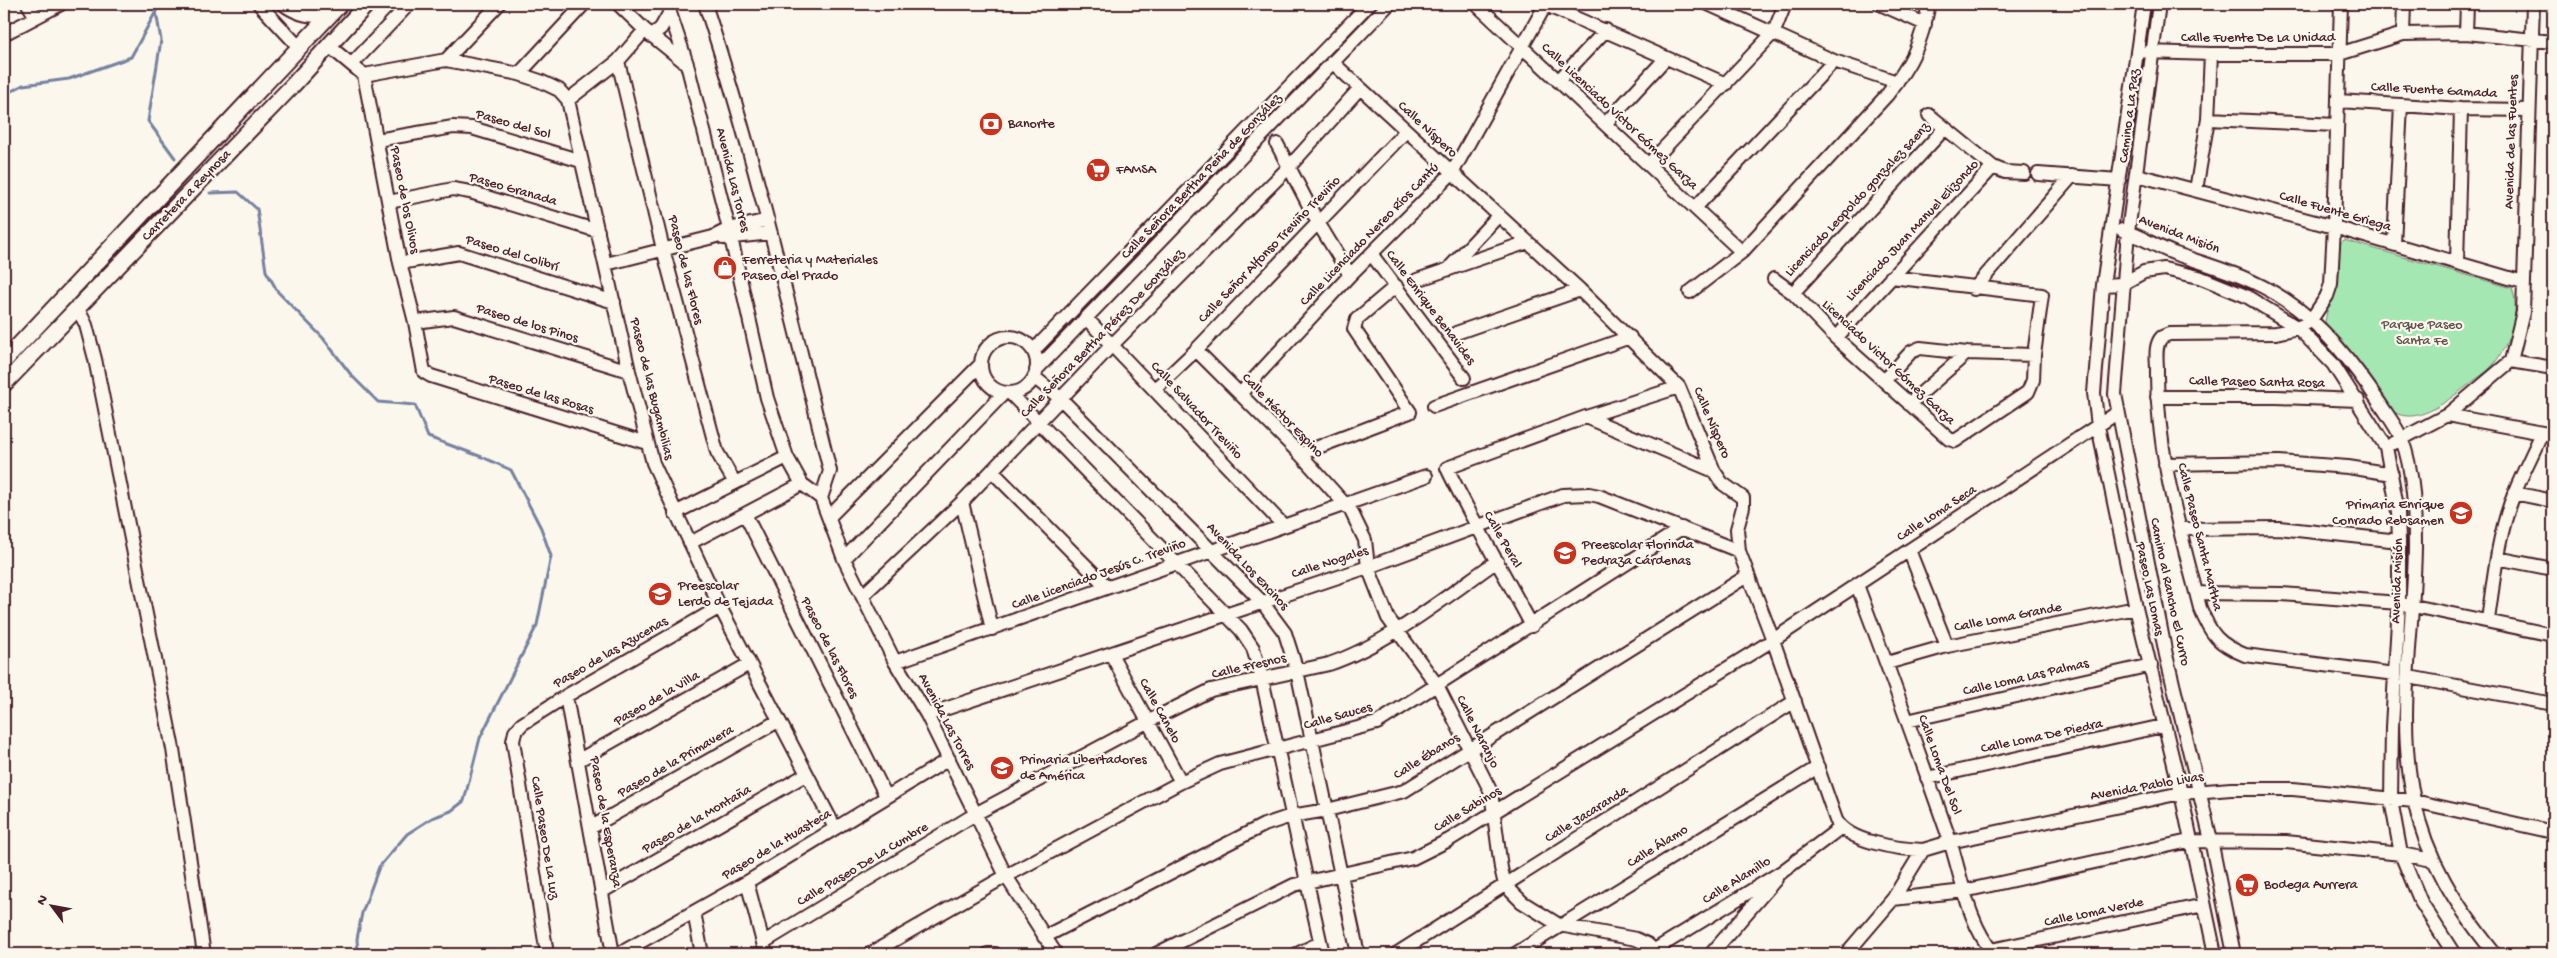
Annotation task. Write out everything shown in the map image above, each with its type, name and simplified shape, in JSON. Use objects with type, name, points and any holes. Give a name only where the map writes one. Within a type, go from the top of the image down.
[{"type":"main road","points":[[300,47],[329,32],[358,4]]},
{"type":"main road","name":"Carretera a Reynosa","points":[[4,384],[78,309],[367,4]]},
{"type":"main road","name":"Carretera a Reynosa","points":[[4,361],[335,9]]},
{"type":"street","points":[[28,4],[36,17]]},
{"type":"street","points":[[4,34],[61,4]]},
{"type":"street","points":[[259,4],[300,47]]},
{"type":"street","points":[[283,4],[290,9],[311,17],[335,9]]},
{"type":"street","points":[[352,64],[409,4]]},
{"type":"street","points":[[446,60],[499,4]]},
{"type":"street","points":[[519,74],[584,4]]},
{"type":"street","points":[[618,4],[648,33],[687,64]]},
{"type":"street","name":"Avenida Las Torres","points":[[705,4],[728,74],[768,220],[830,471],[821,498]]},
{"type":"street","name":"Calle Señora Bertha Peña de González","points":[[1033,352],[1369,4]]},
{"type":"street","name":"Calle Señora Bertha Peña de González","points":[[1035,374],[1086,318],[1389,4]]},
{"type":"street","name":"Calle Licenciado Víctor Gómez Garza","points":[[1476,4],[1742,252]]},
{"type":"street","points":[[1546,4],[1726,84]]},
{"type":"street","name":"Calle Licenciado Nereo Ríos Cantú","points":[[1240,394],[1350,275],[1372,255],[1452,172],[1546,4]]},
{"type":"street","points":[[1708,4],[1774,32],[1834,61],[1897,82]]},
{"type":"street","points":[[1649,164],[1774,32],[1785,4]]},
{"type":"street","points":[[1880,4],[1925,24]]},
{"type":"street","points":[[1690,292],[1742,252],[1897,82],[1917,50],[1929,4]]},
{"type":"street","name":"Camino a La Paz","points":[[2112,227],[2144,4]]},
{"type":"street","name":"Camino a La Paz","points":[[2128,232],[2160,4]]},
{"type":"street","points":[[2298,328],[2311,320],[2320,308],[2331,284],[2341,4]]},
{"type":"street","points":[[2403,34],[2404,4]]},
{"type":"street","points":[[2466,32],[2467,4]]},
{"type":"street","name":"Avenida de las Fuentes","points":[[2511,361],[2523,312],[2530,39],[2533,4]]},
{"type":"street","points":[[329,46],[364,75],[446,60],[519,74],[559,90],[568,100],[618,61],[648,33],[661,28],[668,8]]},
{"type":"street","name":"Avenida Las Torres","points":[[668,8],[687,64],[730,234],[767,398],[787,457],[802,484],[821,498],[844,559],[895,662],[927,715],[977,813],[1006,876],[1056,954]]},
{"type":"street","points":[[1558,81],[1606,30]]},
{"type":"street","name":"Calle Fuente De La Unidad","points":[[2138,52],[2339,54],[2403,34],[2466,32],[2553,42]]},
{"type":"street","points":[[2196,190],[2208,119],[2211,54]]},
{"type":"street","points":[[1605,124],[1666,58]]},
{"type":"street","name":"Paseo de las Flores","points":[[618,61],[663,249],[717,452],[734,483]]},
{"type":"street","points":[[1695,208],[1834,61]]},
{"type":"street","name":"Calle Níspero","points":[[1332,62],[1499,214],[1630,337],[1680,387],[1714,471],[1722,483],[1742,498],[1743,507],[1737,529],[1739,551],[1840,828]]},
{"type":"street","name":"Paseo de los Olivos","points":[[364,75],[400,264],[415,322],[422,369],[427,374]]},
{"type":"street","name":"Calle Señora Bertha Pérez De González","points":[[862,596],[962,502],[1112,345],[1290,166],[1360,88]]},
{"type":"street","name":"Paseo de las Bugambilias","points":[[568,100],[629,371],[647,443],[661,484],[720,607],[835,828]]},
{"type":"street","name":"Calle Fuente Gamada","points":[[2339,102],[2461,109],[2528,110]]},
{"type":"street","points":[[2394,244],[2401,105]]},
{"type":"street","points":[[2457,263],[2461,109]]},
{"type":"street","points":[[1929,115],[1993,167],[2005,172],[2024,173]]},
{"type":"street","points":[[2208,119],[2336,125]]},
{"type":"street","name":"Paseo del Sol","points":[[377,140],[453,127],[472,128],[581,162]]},
{"type":"street","name":"Licenciado Leopoldo gonzalez saenz","points":[[1792,293],[1945,128]]},
{"type":"street","name":"Calle Señor Alfonso Treviño Treviño","points":[[1155,389],[1196,350],[1317,221],[1406,131]]},
{"type":"street","points":[[1277,144],[1317,221],[1350,275]]},
{"type":"street","name":"Licenciado Juan Manuel Elizondo","points":[[1836,338],[1993,167]]},
{"type":"street","points":[[2038,174],[2119,180]]},
{"type":"street","name":"Calle Fuente Griega","points":[[2137,175],[2334,227],[2523,282]]},
{"type":"street","points":[[1974,289],[2072,176]]},
{"type":"street","name":"Paseo Granada","points":[[389,202],[453,190],[470,192],[598,231]]},
{"type":"street","points":[[2117,195],[2134,198]]},
{"type":"street","points":[[1450,267],[1499,214]]},
{"type":"street","points":[[730,234],[768,220]]},
{"type":"street","name":"Avenida Misión","points":[[2112,227],[2128,232],[2150,244],[2212,264],[2259,284],[2285,299],[2311,320],[2363,378],[2402,440],[2411,484],[2415,532],[2395,674],[2391,800],[2401,854],[2422,902],[2448,952]]},
{"type":"street","name":"Paseo Las Lomas","points":[[2112,227],[2103,285],[2095,367],[2098,426],[2136,608],[2151,665],[2163,726],[2181,793],[2189,841],[2215,954]]},
{"type":"street","name":"Camino al Rancho El Curro","points":[[2128,232],[2122,284],[2115,394],[2117,413],[2164,645],[2211,840],[2234,954]]},
{"type":"street","points":[[606,264],[713,237],[730,234],[771,233]]},
{"type":"street","points":[[1417,280],[1450,267],[1528,242]]},
{"type":"street","name":"Paseo del Colibrí","points":[[400,264],[459,253],[614,302]]},
{"type":"street","name":"Calle Enrique Benavides","points":[[1372,255],[1464,378]]},
{"type":"street","name":"Avenida Misión","points":[[2103,285],[2122,284],[2144,272],[2164,268],[2199,277],[2246,296],[2298,328],[2333,364],[2386,446],[2398,512],[2399,541],[2406,604],[2409,677],[2407,743],[2414,801],[2432,860],[2454,900],[2495,954]]},
{"type":"street","points":[[1884,381],[1911,352],[1920,348],[1967,353],[2034,355],[2042,295],[1974,289],[1891,277]]},
{"type":"street","name":"Licenciado Victor Gómez Garza","points":[[1774,279],[1792,293],[1836,338],[1944,436],[1955,441],[2028,392],[2033,380],[2034,355]]},
{"type":"street","points":[[1300,454],[1410,412],[1354,329],[1357,319],[1396,286]]},
{"type":"street","points":[[1456,333],[1580,290]]},
{"type":"street","points":[[78,309],[86,325],[95,359],[171,740],[204,954]]},
{"type":"street","name":"Paseo de los Pinos","points":[[415,322],[454,317],[629,371]]},
{"type":"street","name":"Calle Salvador Treviño","points":[[1086,318],[1283,526]]},
{"type":"street","name":"Calle Paseo Santa Martha","points":[[2298,328],[2276,333],[2169,334],[2162,337],[2157,346],[2156,397],[2165,464],[2196,593],[2209,630],[2227,648],[2245,655],[2395,674]]},
{"type":"street","points":[[1434,406],[1630,337]]},
{"type":"street","points":[[844,559],[1007,393],[1024,388],[1035,374],[1033,352],[1019,339],[999,338],[990,344],[984,353],[981,364],[983,375],[988,384],[1007,393],[1038,421],[1175,564],[1227,614],[1253,648],[1278,748],[1291,816],[1308,881],[1321,949],[1297,954]]},
{"type":"street","name":"Calle Héctor Espino","points":[[1196,350],[1300,454],[1345,504]]},
{"type":"street","points":[[1909,404],[1967,353]]},
{"type":"street","points":[[2386,446],[2402,440],[2447,415],[2511,361],[2553,368]]},
{"type":"street","points":[[829,517],[981,364]]},
{"type":"street","name":"Paseo de las Rosas","points":[[427,374],[647,443]]},
{"type":"street","name":"Avenida Los Encinos","points":[[1035,374],[1262,602],[1285,633],[1297,671],[1358,954]]},
{"type":"street","points":[[1586,417],[1680,387]]},
{"type":"street","name":"Calle Paseo Santa Rosa","points":[[2156,397],[2278,397],[2358,400]]},
{"type":"street","name":"Calle Loma Seca","points":[[1773,640],[2117,413]]},
{"type":"street","points":[[2447,415],[2547,434],[2514,493],[2497,558],[2488,620]]},
{"type":"street","points":[[1586,417],[1714,471]]},
{"type":"street","name":"Calle Peral","points":[[1532,626],[1476,527],[1447,468],[1586,417]]},
{"type":"street","points":[[675,513],[787,457]]},
{"type":"street","points":[[2165,464],[2278,462],[2348,467],[2392,474]]},
{"type":"street","points":[[992,470],[1107,587]]},
{"type":"street","name":"Calle Licenciado Jesús C. Treviño","points":[[895,662],[1426,476]]},
{"type":"street","points":[[690,543],[802,484]]},
{"type":"street","name":"Calle Nogales","points":[[927,715],[1368,568],[1563,494],[1574,493],[1599,496],[1739,551]]},
{"type":"street","points":[[2514,493],[2553,501]]},
{"type":"street","points":[[962,502],[992,629]]},
{"type":"street","name":"Calle Naranjo","points":[[1345,504],[1358,523],[1365,540],[1368,568],[1381,606],[1437,685],[1491,792],[1505,885]]},
{"type":"street","name":"Paseo de las Flores","points":[[745,514],[886,796]]},
{"type":"street","name":"Calle Sauces","points":[[870,954],[1006,876],[1181,782],[1220,764],[1377,723],[1532,626],[1682,528]]},
{"type":"street","points":[[2181,529],[2279,528],[2399,541]]},
{"type":"street","points":[[1910,550],[1947,646]]},
{"type":"street","points":[[2497,558],[2553,570]]},
{"type":"street","name":"Calle Fresnos","points":[[977,813],[1211,690],[1348,658],[1397,630],[1497,562]]},
{"type":"street","name":"Calle Ébanos","points":[[1044,937],[1243,834],[1291,816],[1327,810],[1404,791],[1747,576]]},
{"type":"street","name":"Calle Loma Del Sol","points":[[1857,585],[1928,778],[1950,842],[1964,891],[1981,934],[1992,952]]},
{"type":"street","points":[[2196,593],[2282,594],[2406,604],[2553,634]]},
{"type":"street","name":"Paseo de las Azucenas","points":[[519,727],[566,696],[720,607]]},
{"type":"street","name":"Calle Loma Grande","points":[[1887,663],[1947,646],[2136,608]]},
{"type":"street","name":"Calle Sabinos","points":[[1156,954],[1281,890],[1308,881],[1341,876],[1413,858],[1430,851],[1773,640]]},
{"type":"street","name":"Calle Canelo","points":[[1111,654],[1181,782]]},
{"type":"street","name":"Paseo de la Villa","points":[[579,760],[749,664]]},
{"type":"street","name":"Calle Loma Las Palmas","points":[[1907,721],[2151,665]]},
{"type":"street","points":[[2409,677],[2553,704]]},
{"type":"street","name":"Paseo de la Esperanza","points":[[566,696],[613,954]]},
{"type":"street","name":"Calle Jacaranda","points":[[1396,954],[1795,701]]},
{"type":"street","name":"Paseo de la Primavera","points":[[590,828],[778,721]]},
{"type":"street","name":"Calle Loma De Piedra","points":[[1928,778],[2163,726]]},
{"type":"street","name":"Calle Paseo De La Luz","points":[[519,727],[513,741],[547,954]]},
{"type":"street","name":"Paseo de la Huasteca","points":[[619,954],[635,950],[694,912],[949,759]]},
{"type":"street","name":"Calle Álamo","points":[[1515,954],[1559,925],[1818,767]]},
{"type":"street","name":"Paseo de la Montaña","points":[[602,892],[807,774]]},
{"type":"street","name":"Avenida Pablo Livas","points":[[1922,850],[1950,842],[2181,793],[2231,789],[2293,790],[2414,801],[2553,832]]},
{"type":"street","name":"Calle Paseo De La Cumbre","points":[[765,948],[977,813]]},
{"type":"street","points":[[1840,828],[1856,836],[1904,850],[1922,850]]},
{"type":"street","name":"Calle Alamillo","points":[[1653,953],[1783,871],[1840,828]]},
{"type":"street","points":[[1893,899],[1964,891],[2189,841],[2286,842],[2401,854],[2432,860]]},
{"type":"street","points":[[1846,954],[1893,899],[1922,850]]},
{"type":"street","points":[[1711,954],[1783,871]]},
{"type":"street","points":[[746,882],[765,948]]},
{"type":"street","points":[[1505,885],[1522,902],[1559,925],[1636,939],[1653,953]]},
{"type":"street","name":"Calle Loma Verde","points":[[1992,952],[2204,905]]},
{"type":"street","points":[[694,912],[702,954]]},
{"type":"street","points":[[988,954],[995,954]]},
{"type":"green space","name":"Parque Paseo Santa Fe","points":[[2344,240],[2512,288],[2515,308],[2512,328],[2509,338],[2494,364],[2440,406],[2430,411],[2409,416],[2389,409],[2325,322],[2340,244]]},
{"type":"waterway","points":[[4,95],[23,85],[69,79],[131,57],[160,4]]},
{"type":"waterway","points":[[156,12],[161,40],[148,121],[175,158]]},
{"type":"waterway","points":[[210,193],[238,192],[257,209],[266,271],[278,292],[323,338],[352,376],[378,402],[415,405],[428,437],[511,470],[541,528],[551,556],[537,625],[480,738],[464,801],[451,811],[432,818],[407,834],[379,867],[362,913],[357,939],[358,954]]},
{"type":"place","name":"Banorte","points":[[991,124]]},
{"type":"place","name":"FAMSA","points":[[1098,170]]},
{"type":"place","name":"Ferreteria y Materiales Paseo del Prado","points":[[725,268]]},
{"type":"place","name":"Primaria Enrique Conrado Rebsamen","points":[[2461,513]]},
{"type":"place","name":"Preescolar Florinda Pedraza Cárdenas","points":[[1565,553]]},
{"type":"place","name":"Preescolar Lerdo de Tejada","points":[[660,594]]},
{"type":"place","name":"Primaria Libertadores de América","points":[[1002,768]]},
{"type":"place","name":"Bodega Aurrera","points":[[2247,885]]}]
